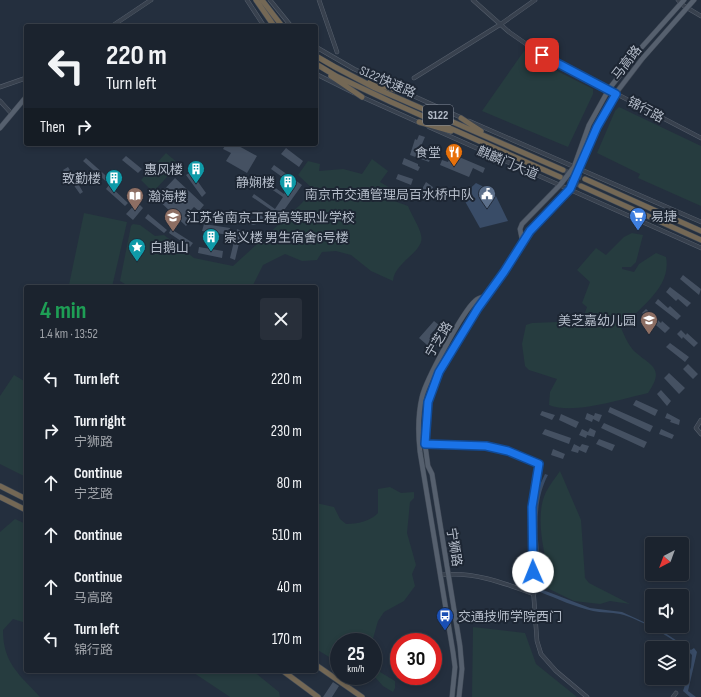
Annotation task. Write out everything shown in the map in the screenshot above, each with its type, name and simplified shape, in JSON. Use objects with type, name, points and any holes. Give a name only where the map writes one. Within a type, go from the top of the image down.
[{"type":"highway","points":[[256,0],[273,24]]},
{"type":"highway","points":[[262,0],[280,24]]},
{"type":"highway","name":"S122快速路","points":[[318,57],[355,78],[563,170]]},
{"type":"highway","points":[[318,65],[362,97]]},
{"type":"highway","name":"S122快速路","points":[[318,65],[353,84],[560,177]]},
{"type":"highway","points":[[355,78],[399,91]]},
{"type":"highway","points":[[461,118],[498,141]]},
{"type":"highway","points":[[419,122],[466,136]]},
{"type":"highway","points":[[584,179],[701,231]]},
{"type":"highway","points":[[581,186],[701,240]]},
{"type":"highway","points":[[0,486],[24,498]]},
{"type":"highway","points":[[0,497],[24,509]]},
{"type":"highway","points":[[318,666],[362,697]]},
{"type":"highway","points":[[286,673],[318,697]]},
{"type":"main road","name":"马高路","points":[[570,189],[580,170],[597,127],[616,94],[642,59],[694,0]]},
{"type":"main road","name":"马高路","points":[[560,185],[574,167],[589,125],[609,89],[681,1]]},
{"type":"main road","points":[[0,128],[24,99]]},
{"type":"main road","points":[[523,244],[520,229],[522,224],[560,185]]},
{"type":"main road","name":"宁芝路","points":[[428,402],[439,372],[487,295],[523,244],[530,231],[570,189]]},
{"type":"main road","name":"宁芝路","points":[[421,403],[430,375],[466,314],[474,302],[487,295]]},
{"type":"main road","name":"宁狮路","points":[[428,402],[425,444],[428,466],[432,474],[461,661],[459,697]]},
{"type":"main road","name":"宁狮路","points":[[421,403],[418,436],[455,667],[452,697]]},
{"type":"street","points":[[115,24],[151,0]]},
{"type":"street","points":[[247,0],[263,24]]},
{"type":"street","points":[[270,0],[289,24]]},
{"type":"street","points":[[319,0],[337,52]]},
{"type":"street","name":"锦行路","points":[[473,0],[500,24],[542,55],[701,138]]},
{"type":"street","points":[[414,78],[500,24],[535,0]]},
{"type":"street","points":[[681,1],[687,8],[701,16]]},
{"type":"street","name":"麒麟门大道","points":[[318,48],[338,61],[399,91],[513,139],[580,170]]},
{"type":"street","name":"麒麟门大道","points":[[318,75],[362,97],[701,248]]},
{"type":"street","points":[[0,87],[24,79]]},
{"type":"street","points":[[0,101],[11,113]]},
{"type":"street","points":[[580,170],[701,222]]},
{"type":"street","points":[[701,420],[696,428],[701,434]]},
{"type":"street","points":[[425,444],[486,446],[508,451],[539,464],[532,507],[534,594],[537,641],[541,654],[556,671],[587,697]]},
{"type":"street","points":[[440,575],[448,574],[488,578],[534,594]]},
{"type":"street","points":[[673,697],[676,693]]},
{"type":"green space","points":[[524,51],[555,70],[593,89],[593,94],[568,147],[482,111]]},
{"type":"green space","points":[[619,107],[701,146],[701,206],[638,178],[640,174],[597,153],[615,111]]},
{"type":"green space","points":[[166,153],[179,164],[153,192],[141,180]]},
{"type":"green space","points":[[372,159],[388,171],[380,182],[400,194],[397,202],[408,206],[419,228],[421,241],[419,246],[415,252],[398,268],[393,281],[371,271],[351,255],[336,251],[322,252],[317,260],[302,261],[285,254],[263,265],[253,285],[127,285],[120,281],[131,226],[133,224],[140,225],[155,236],[164,235],[194,258],[233,266],[300,205],[314,190],[298,175],[308,161],[320,164],[319,171],[343,169],[362,174]]},
{"type":"green space","points":[[84,213],[127,222],[112,285],[69,285]]},
{"type":"green space","points":[[632,233],[643,235],[636,262],[631,267],[622,267],[622,269],[634,272],[639,264],[656,253],[666,257],[667,268],[659,288],[645,305],[621,328],[633,350],[654,368],[656,378],[648,393],[584,407],[559,408],[549,405],[550,392],[557,379],[529,370],[525,366],[522,344],[526,325],[532,323],[558,322],[560,312],[582,321],[587,307],[582,303],[590,282],[577,270],[596,248],[606,255],[624,237]]},
{"type":"green space","points":[[14,375],[24,381],[24,476],[0,464],[0,396]]},
{"type":"green space","points":[[560,471],[581,520],[585,578],[589,583],[630,604],[610,601],[600,604],[574,601],[543,586],[544,578],[552,564],[550,559],[545,556],[541,532],[541,507],[546,492]]},
{"type":"green space","points":[[390,487],[401,493],[414,492],[414,498],[410,502],[407,533],[416,565],[412,574],[415,586],[404,601],[384,612],[378,621],[375,633],[330,633],[330,658],[318,650],[318,503],[334,507],[340,519],[346,524],[359,523],[368,520],[378,513],[378,489]]},
{"type":"green space","points":[[15,519],[24,523],[24,622],[13,619],[3,630],[4,641],[9,660],[19,674],[40,697],[0,697],[0,532]]},
{"type":"green space","points":[[473,627],[525,633],[536,664],[577,697],[472,697]]},
{"type":"green space","points":[[194,673],[255,673],[279,692],[280,697],[230,697]]},
{"type":"green space","points":[[382,673],[390,678],[390,685],[395,685],[395,688],[393,692],[383,686]]},
{"type":"water","points":[[476,183],[494,192],[508,221],[480,228],[462,196]]},
{"type":"water","points":[[545,474],[548,475],[542,488],[538,516],[543,590],[590,608],[622,612],[645,624],[617,613],[596,612],[566,603],[540,592],[536,504],[539,487]]},
{"type":"water","points":[[661,633],[665,633],[677,641],[674,641]]},
{"type":"water","points":[[694,648],[697,652],[688,691],[696,697],[690,697],[683,691],[685,685],[689,685],[692,655],[689,652],[689,649],[691,650]]},
{"type":"building","points":[[419,135],[425,137],[419,151],[431,156],[429,162],[410,155],[415,139],[417,140]]},
{"type":"building","points":[[225,146],[239,146],[257,156],[247,173],[226,161],[231,153],[223,149]]},
{"type":"building","points":[[286,148],[303,161],[299,167],[281,154]]},
{"type":"building","points":[[452,154],[485,168],[483,173],[473,168],[469,177],[440,165],[442,160],[448,162]]},
{"type":"building","points":[[126,156],[142,169],[138,173],[122,160]]},
{"type":"building","points":[[86,158],[113,182],[110,185],[83,161]]},
{"type":"building","points":[[404,158],[418,164],[420,167],[418,171],[402,164]]},
{"type":"building","name":"静娴楼","points":[[274,165],[302,185],[282,213],[279,211],[277,214],[252,197],[254,194],[275,209],[283,197],[261,182],[263,179],[284,194],[292,184],[271,169]]},
{"type":"building","points":[[68,167],[83,192],[80,194],[63,170]]},
{"type":"building","name":"惠风楼","points":[[191,172],[206,193],[202,197],[186,175]]},
{"type":"building","points":[[398,174],[413,179],[411,185],[396,179]]},
{"type":"building","points":[[175,178],[204,205],[199,211],[194,207],[187,214],[192,219],[186,226],[156,198]]},
{"type":"building","points":[[426,182],[433,187],[433,191],[428,199],[421,194]]},
{"type":"building","name":"致勤楼","points":[[109,185],[128,203],[125,206],[106,189]]},
{"type":"building","name":"瀚海楼","points":[[137,202],[143,208],[133,220],[126,214]]},
{"type":"building","points":[[259,210],[263,218],[260,223],[253,225],[247,222],[244,217],[249,216],[252,220],[255,219],[257,215],[256,213]]},
{"type":"building","points":[[220,212],[233,214],[232,221],[219,220]]},
{"type":"building","points":[[148,214],[167,230],[164,233],[145,218]]},
{"type":"building","points":[[204,224],[230,228],[229,235],[202,231]]},
{"type":"building","points":[[171,229],[193,243],[190,247],[169,233]]},
{"type":"building","points":[[237,229],[242,231],[235,260],[230,258]]},
{"type":"building","name":"崇义楼 男生宿舍6号楼","points":[[199,247],[223,251],[222,258],[198,253]]},
{"type":"building","points":[[683,275],[701,289],[699,295],[680,279]]},
{"type":"building","points":[[670,287],[691,303],[687,307],[678,299],[676,301],[666,292]]},
{"type":"building","points":[[658,299],[668,308],[670,306],[681,316],[677,320],[655,303]]},
{"type":"building","points":[[646,309],[661,323],[662,321],[670,328],[665,333],[642,313]]},
{"type":"building","points":[[434,321],[439,325],[430,335],[439,343],[433,350],[419,338]]},
{"type":"building","points":[[681,330],[686,335],[687,333],[698,343],[694,347],[683,337],[682,339],[677,334]]},
{"type":"building","points":[[670,343],[689,357],[685,362],[666,347]]},
{"type":"building","points":[[688,364],[698,374],[693,379],[683,369]]},
{"type":"building","points":[[669,373],[685,388],[679,394],[664,378]]},
{"type":"building","points":[[661,390],[671,401],[667,406],[657,394]]},
{"type":"building","points":[[636,400],[658,410],[655,416],[633,405]]},
{"type":"building","points":[[610,407],[653,426],[650,432],[608,412]]},
{"type":"building","points":[[542,411],[555,415],[552,420],[540,415]]},
{"type":"building","points":[[587,413],[594,416],[595,413],[602,415],[599,422],[593,419],[592,422],[585,419]]},
{"type":"building","points":[[667,413],[680,420],[679,425],[670,422],[671,420],[665,418]]},
{"type":"building","points":[[561,414],[579,422],[576,428],[559,420]]},
{"type":"building","points":[[604,423],[647,442],[644,448],[601,428]]},
{"type":"building","points":[[590,428],[596,431],[594,437],[587,435],[586,438],[579,435],[582,429],[588,432]]},
{"type":"building","points":[[545,429],[571,438],[569,444],[542,434]]},
{"type":"building","points":[[661,429],[674,435],[672,439],[659,434]]},
{"type":"building","points":[[599,439],[615,445],[612,451],[596,444]]},
{"type":"building","points":[[574,444],[580,447],[582,444],[589,446],[586,453],[579,450],[578,453],[571,451]]},
{"type":"building","points":[[553,449],[565,454],[563,459],[551,455]]},
{"type":"building","points":[[331,685],[339,686],[332,697],[323,697]]},
{"type":"tunnel","points":[[563,170],[585,179]]},
{"type":"tunnel","points":[[561,177],[581,186]]},
{"type":"place","name":"食堂","points":[[454,167]]},
{"type":"place","name":"惠风楼","points":[[196,184]]},
{"type":"place","name":"致勤楼","points":[[114,193]]},
{"type":"place","name":"静娴楼","points":[[288,197]]},
{"type":"place","name":"南京市交通管理局百水桥中队","points":[[487,209]]},
{"type":"place","name":"瀚海楼","points":[[135,211]]},
{"type":"place","name":"易捷","points":[[638,231]]},
{"type":"place","name":"江苏省南京工程高等职业学校","points":[[173,232]]},
{"type":"place","name":"崇义楼 男生宿舍6号楼","points":[[211,252]]},
{"type":"place","name":"白鹅山","points":[[137,262]]},
{"type":"place","name":"美芝嘉幼儿园","points":[[649,335]]},
{"type":"place","name":"交通技师学院西门","points":[[445,631]]},
{"type":"route","points":[[533,572],[532,507],[539,464],[508,451],[486,446],[425,444],[428,402],[439,372],[461,334],[523,244],[530,231],[570,189],[580,170],[597,127],[616,94],[542,55]]}]
